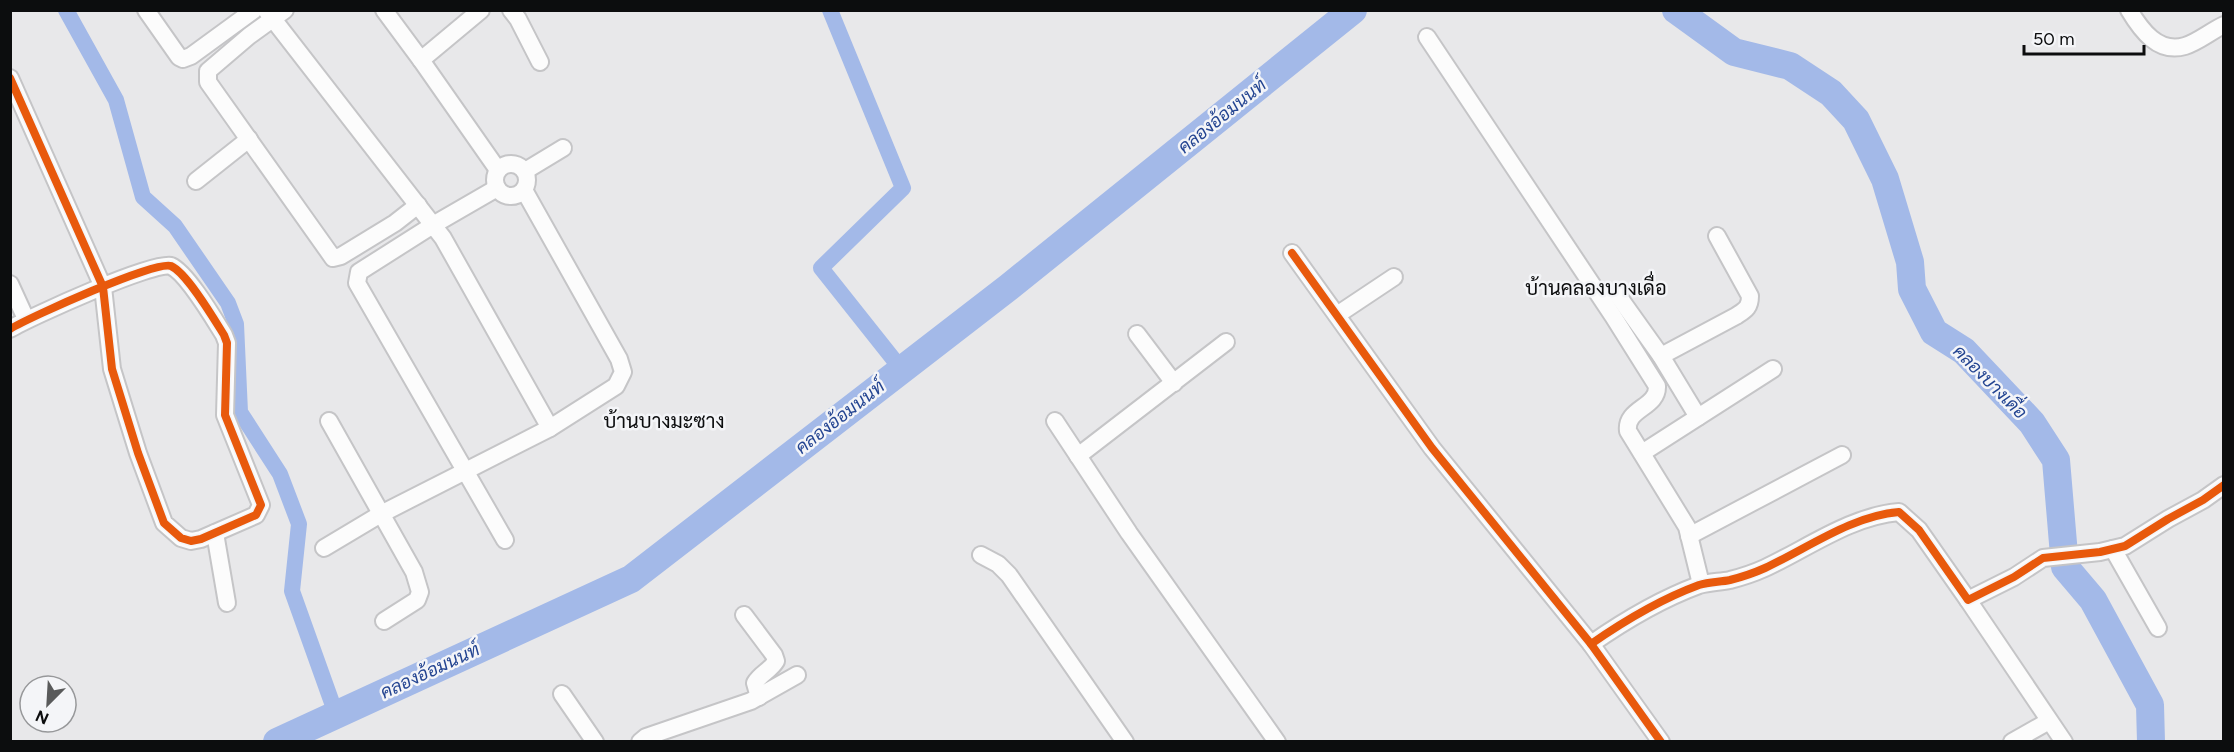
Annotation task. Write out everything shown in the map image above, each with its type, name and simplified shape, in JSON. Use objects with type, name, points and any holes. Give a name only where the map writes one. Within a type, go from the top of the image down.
[{"type":"street","points":[[146,10],[179,57],[183,59],[254,10]]},
{"type":"street","points":[[384,10],[498,170]]},
{"type":"street","points":[[421,60],[481,10]]},
{"type":"street","points":[[512,10],[540,62]]},
{"type":"street","points":[[2128,10],[2145,34],[2162,47],[2184,46],[2223,25]]},
{"type":"street","points":[[418,205],[395,223],[341,256],[333,258],[208,82],[208,70],[274,14],[443,238],[550,428]]},
{"type":"street","points":[[1427,37],[1658,386],[1658,393],[1654,399],[1631,416],[1627,424],[1628,431],[1687,527],[1701,584]]},
{"type":"street","points":[[10,78],[103,287],[112,369],[138,453],[164,523],[173,533],[186,540],[201,539],[256,515],[261,505],[225,415],[227,343],[194,289],[174,267],[163,265],[103,287],[10,329]]},
{"type":"street","points":[[196,181],[249,139]]},
{"type":"street","points":[[525,171],[563,148]]},
{"type":"street","points":[[508,164],[521,167],[527,177],[524,189],[519,194],[507,196],[497,188],[495,176],[498,170],[508,164]]},
{"type":"street","points":[[497,188],[359,272],[357,283],[505,540]]},
{"type":"street","points":[[324,548],[381,514],[550,428],[616,386],[623,372],[619,359],[524,189]]},
{"type":"street","points":[[1661,356],[1747,309],[1750,303],[1750,296],[1717,236]]},
{"type":"street","points":[[1292,252],[1432,448],[1591,644],[1661,741]]},
{"type":"street","points":[[1337,315],[1394,277]]},
{"type":"street","points":[[10,284],[26,320]]},
{"type":"street","points":[[1616,293],[1661,356],[1698,417]]},
{"type":"street","points":[[1137,334],[1174,382]]},
{"type":"street","points":[[1078,456],[1226,342]]},
{"type":"street","points":[[1642,453],[1773,369]]},
{"type":"street","points":[[329,421],[414,572],[420,592],[417,600],[384,621]]},
{"type":"street","points":[[1055,422],[1129,533],[1277,741]]},
{"type":"street","points":[[1689,536],[1842,455]]},
{"type":"street","points":[[1968,600],[2043,558],[2100,552],[2125,546],[2203,500],[2223,484]]},
{"type":"street","points":[[1591,644],[1665,600],[1701,584],[1730,580],[1763,569],[1879,513],[1899,512],[1919,530],[2064,741]]},
{"type":"street","points":[[215,533],[227,603]]},
{"type":"street","points":[[2113,549],[2158,628]]},
{"type":"street","points":[[981,555],[998,564],[1009,575],[1125,741]]},
{"type":"street","points":[[744,615],[776,661],[771,670],[760,675],[755,683],[759,697]]},
{"type":"street","points":[[640,741],[759,697],[797,675]]},
{"type":"street","points":[[562,694],[595,741]]},
{"type":"street","points":[[2012,741],[2049,721]]},
{"type":"waterway","points":[[66,10],[116,100],[143,197],[175,226],[228,303],[236,324],[240,412],[280,474],[299,524],[292,591],[336,714]]},
{"type":"waterway","points":[[830,10],[903,188],[821,268],[902,370]]},
{"type":"waterway","name":"คลองอ้อมนนท์","points":[[277,742],[631,579],[1009,287],[1353,10]]},
{"type":"waterway","name":"คลองบางเดื่อ","points":[[1676,10],[1734,52],[1790,66],[1831,93],[1856,120],[1885,179],[1910,262],[1912,289],[1934,332],[1964,351],[2032,423],[2056,460],[2065,567],[2093,600],[2150,705],[2151,742]]},
{"type":"cycle path","points":[[10,78],[103,287],[112,369],[138,453],[164,523],[181,538],[191,541],[201,539],[256,515],[261,505],[225,415],[227,343],[200,297],[177,270],[171,266],[161,266],[119,280],[92,291],[41,313],[10,329]]},
{"type":"cycle path","points":[[1292,253],[1432,448],[1591,644],[1661,742]]},
{"type":"cycle path","points":[[1591,644],[1643,611],[1671,597],[1699,585],[1730,580],[1757,572],[1847,526],[1881,515],[1899,512],[1919,530],[1968,600],[2014,577],[2043,558],[2100,552],[2125,546],[2224,485]]},
{"type":"district","name":"บ้านคลองบางเดื่อ","points":[[1596,288]]},
{"type":"district","name":"บ้านบางมะซาง","points":[[664,421]]}]
